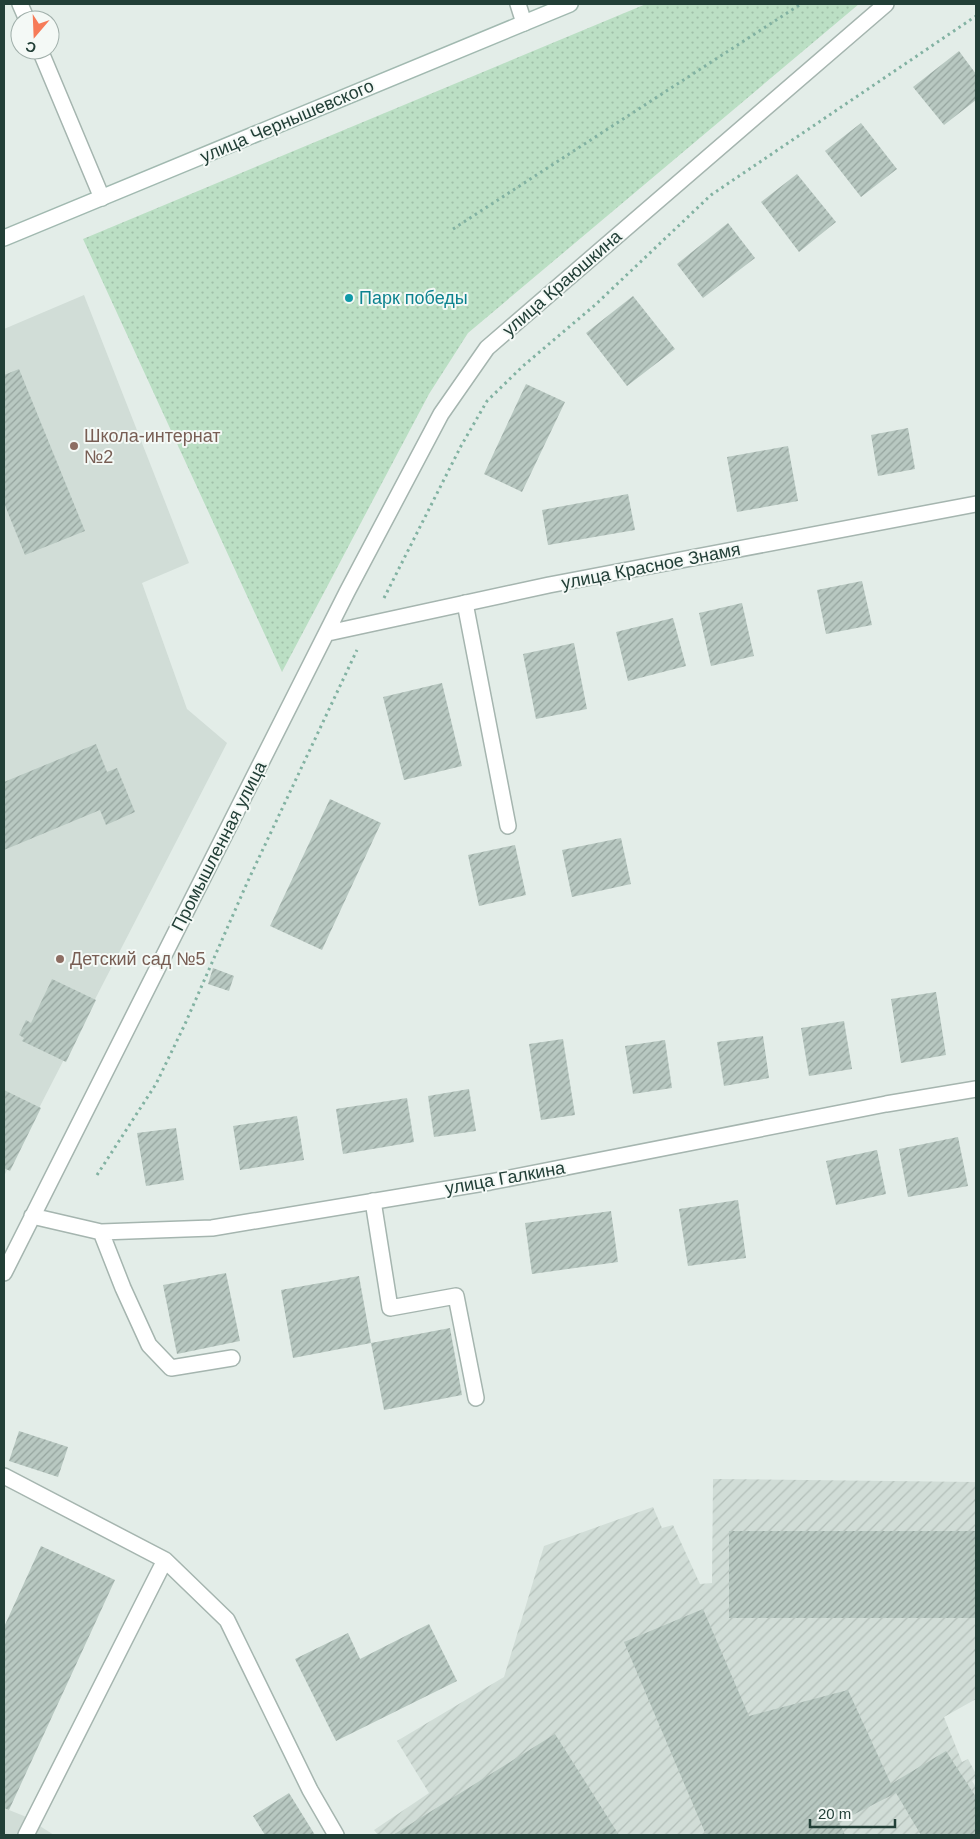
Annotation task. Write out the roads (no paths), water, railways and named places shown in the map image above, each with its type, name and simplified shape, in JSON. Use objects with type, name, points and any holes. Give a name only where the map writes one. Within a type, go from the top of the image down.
[{"type":"street","points":[[518,4],[524,23]]},
{"type":"street","name":"улица Чернышевского","points":[[4,238],[570,4]]},
{"type":"street","name":"улица Краюшкина","points":[[328,633],[441,414],[487,348],[886,4]]},
{"type":"street","points":[[44,60],[102,198]]},
{"type":"street","name":"улица Красное Знамя","points":[[328,633],[465,603],[976,504]]},
{"type":"street","points":[[465,603],[508,826]]},
{"type":"street","name":"Промышленная улица","points":[[4,1273],[328,633]]},
{"type":"street","name":"улица Галкина","points":[[32,1216],[101,1232],[212,1228],[490,1182],[886,1104],[976,1089]]},
{"type":"street","points":[[373,1201],[390,1308],[456,1296],[476,1398]]},
{"type":"street","points":[[101,1232],[123,1288],[149,1345],[171,1368],[232,1358]]},
{"type":"street","points":[[4,1476],[165,1560],[227,1620],[310,1790],[336,1835]]},
{"type":"street","points":[[26,1835],[165,1560]]},
{"type":"place","name":"Парк победы","points":[[349,298]]},
{"type":"place","name":"Школа-интернат №2","points":[[74,446]]},
{"type":"place","name":"Детский сад №5","points":[[60,959]]}]
